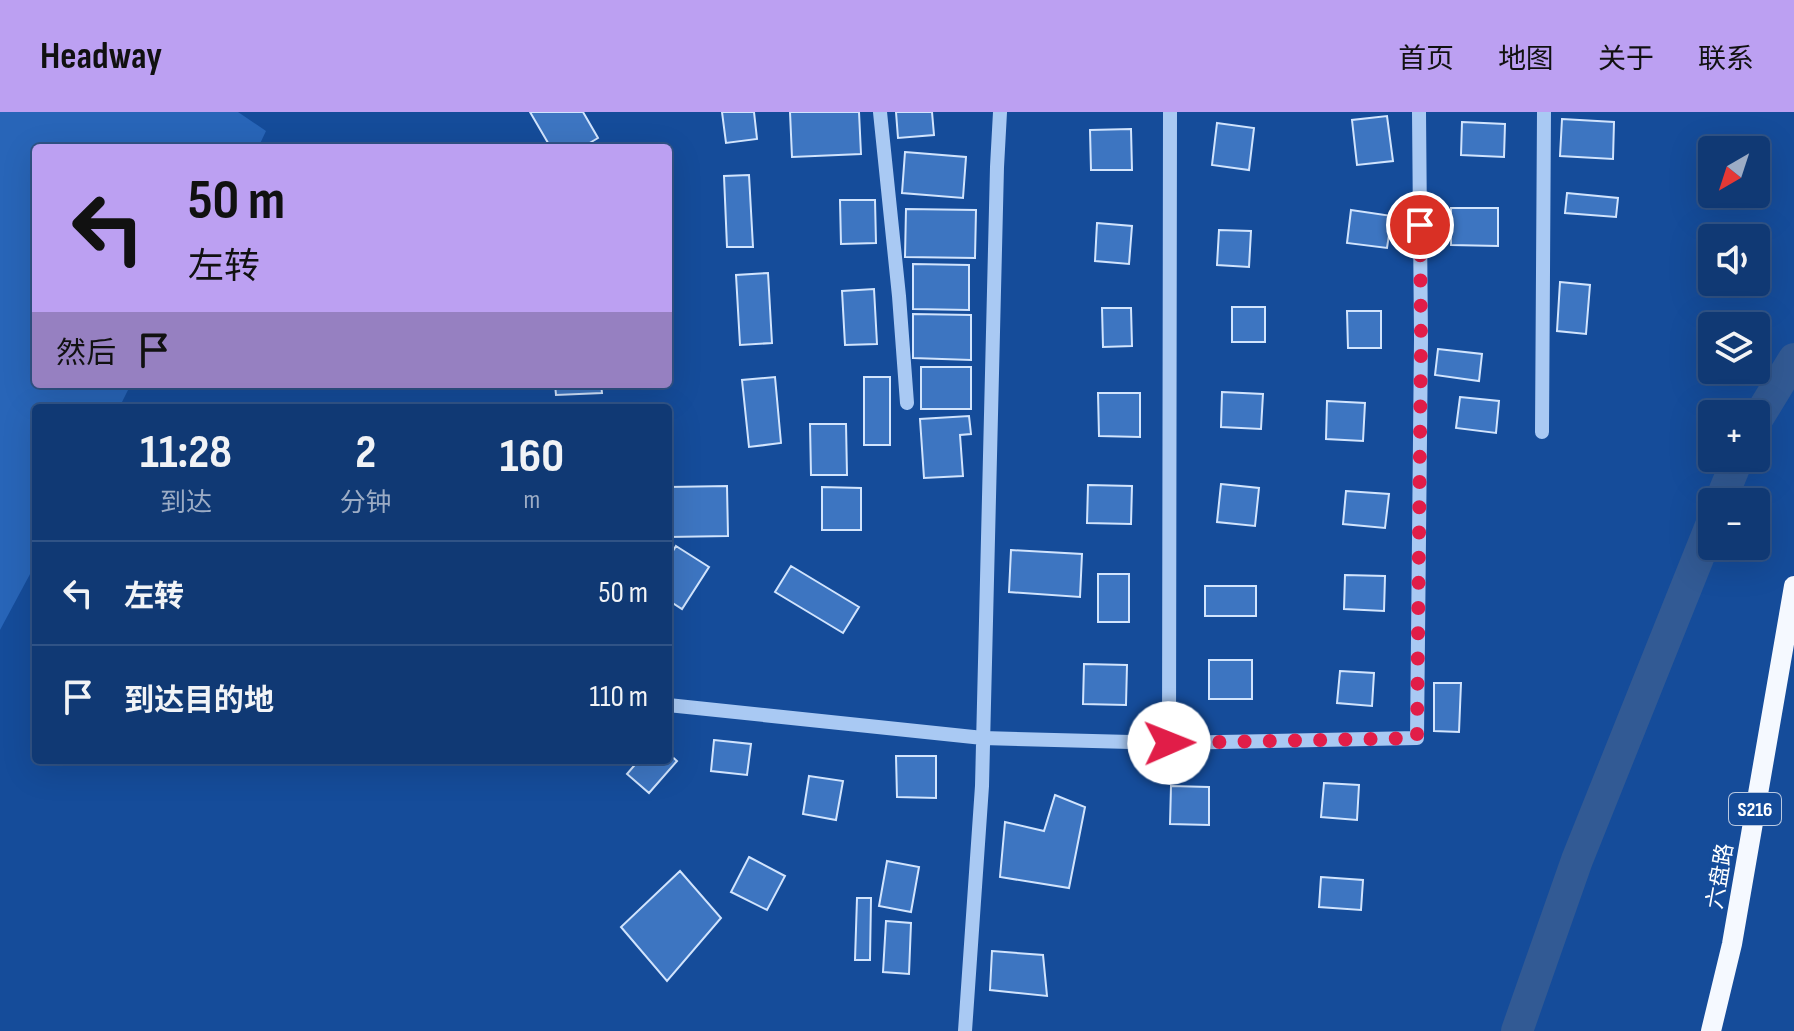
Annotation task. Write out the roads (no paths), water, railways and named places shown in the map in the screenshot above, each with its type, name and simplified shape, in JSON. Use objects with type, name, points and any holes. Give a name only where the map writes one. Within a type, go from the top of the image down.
[{"type":"main road","name":"六盘路","points":[[1711,1031],[1732,944],[1794,586]]},
{"type":"street","points":[[880,112],[907,403]]},
{"type":"street","points":[[965,1031],[982,786],[1000,112]]},
{"type":"street","points":[[1169,743],[1170,112]]},
{"type":"street","points":[[672,705],[983,738],[1169,743],[1417,738],[1421,339],[1419,112]]},
{"type":"street","points":[[1542,432],[1544,112]]},
{"type":"waterway","points":[[1769,400],[1794,359]]},
{"type":"waterway","points":[[1726,488],[1732,472]]},
{"type":"waterway","points":[[1517,1031],[1577,860],[1698,558]]}]
